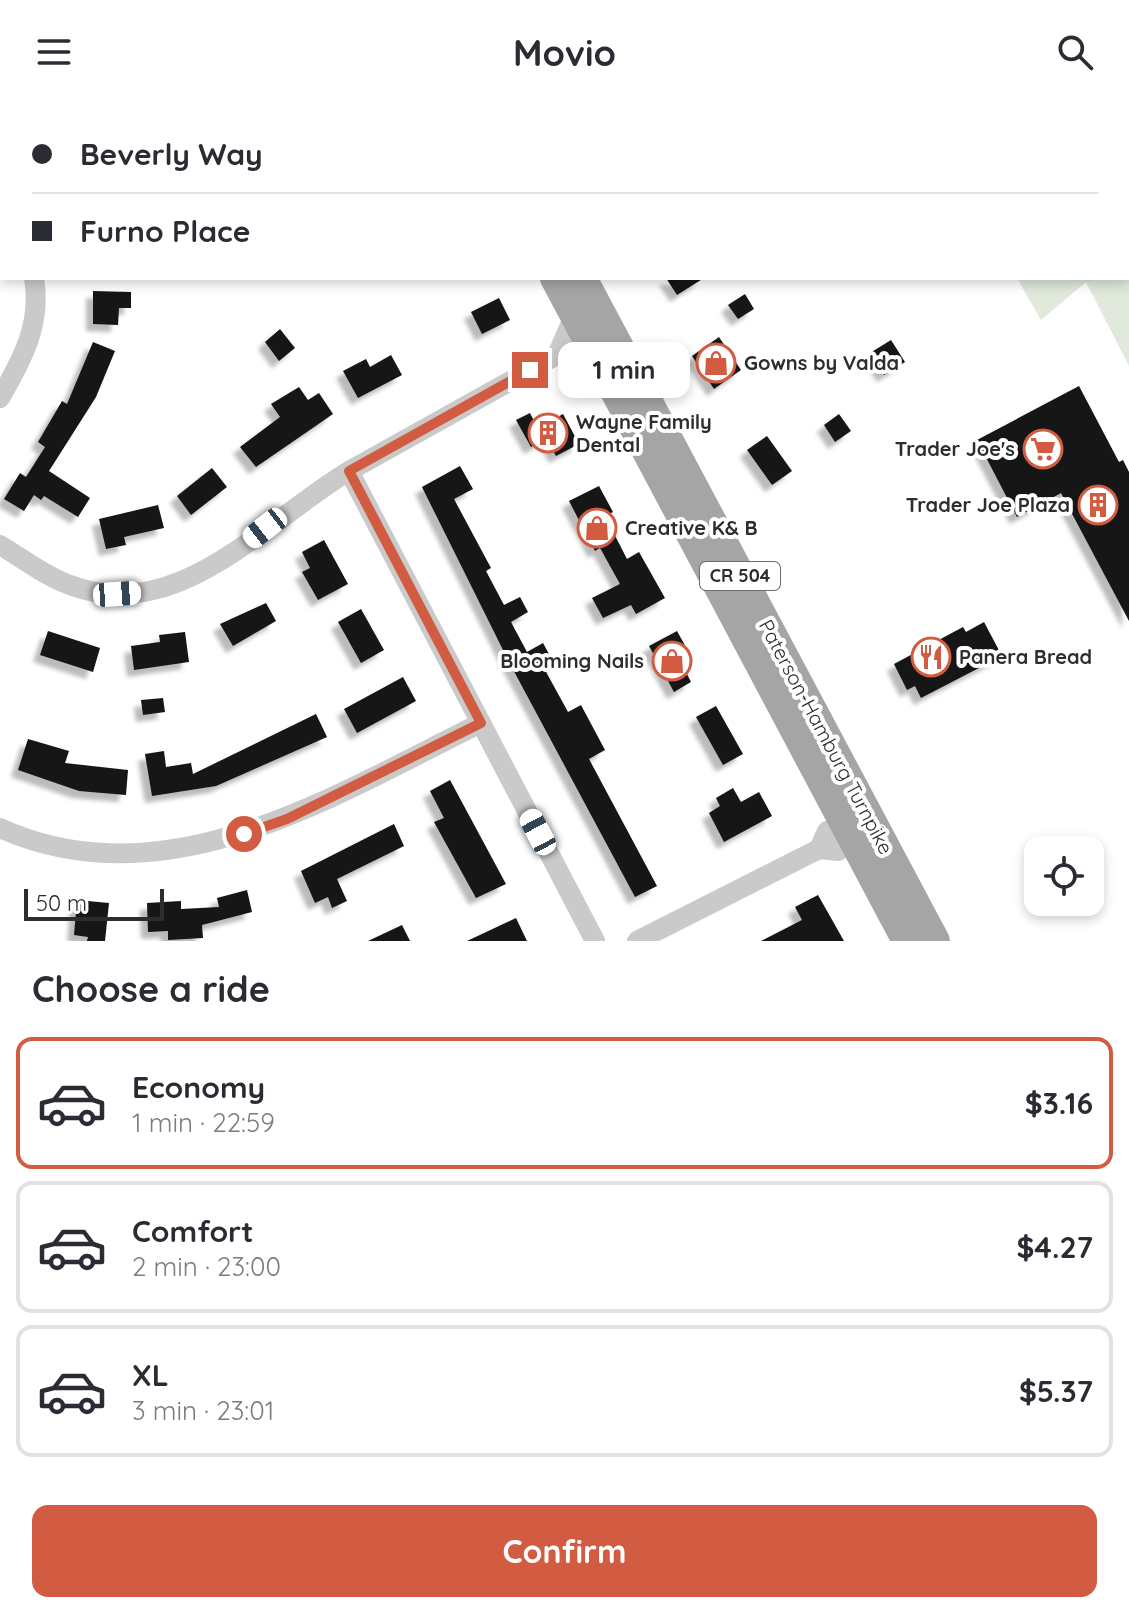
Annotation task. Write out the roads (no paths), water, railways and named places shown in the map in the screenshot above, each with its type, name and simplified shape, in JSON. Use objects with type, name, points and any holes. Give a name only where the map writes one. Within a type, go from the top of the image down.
[{"type":"main road","name":"CR 504","points":[[556,280],[907,941]]},
{"type":"main road","name":"Paterson-Hamburg Turnpike","points":[[583,280],[935,941]]},
{"type":"street","points":[[0,398],[23,359],[32,333],[36,307],[34,280]]},
{"type":"street","points":[[557,355],[575,314]]},
{"type":"street","points":[[0,545],[68,584],[104,593],[144,592],[185,580],[224,560],[315,491],[557,355],[600,361]]},
{"type":"street","points":[[349,471],[595,941]]},
{"type":"street","points":[[0,828],[50,845],[89,851],[158,851],[201,845],[287,819],[481,723]]},
{"type":"street","points":[[637,941],[819,849],[827,831],[850,835]]},
{"type":"place","name":"Gowns by Valda","points":[[716,363]]},
{"type":"place","name":"Wayne Family Dental","points":[[548,433]]},
{"type":"place","name":"Trader Joe's","points":[[1043,449]]},
{"type":"place","name":"Trader Joe Plaza","points":[[1098,505]]},
{"type":"place","name":"Creative K& B","points":[[597,528]]},
{"type":"place","name":"Panera Bread","points":[[931,657]]},
{"type":"place","name":"Blooming Nails","points":[[672,661]]}]
